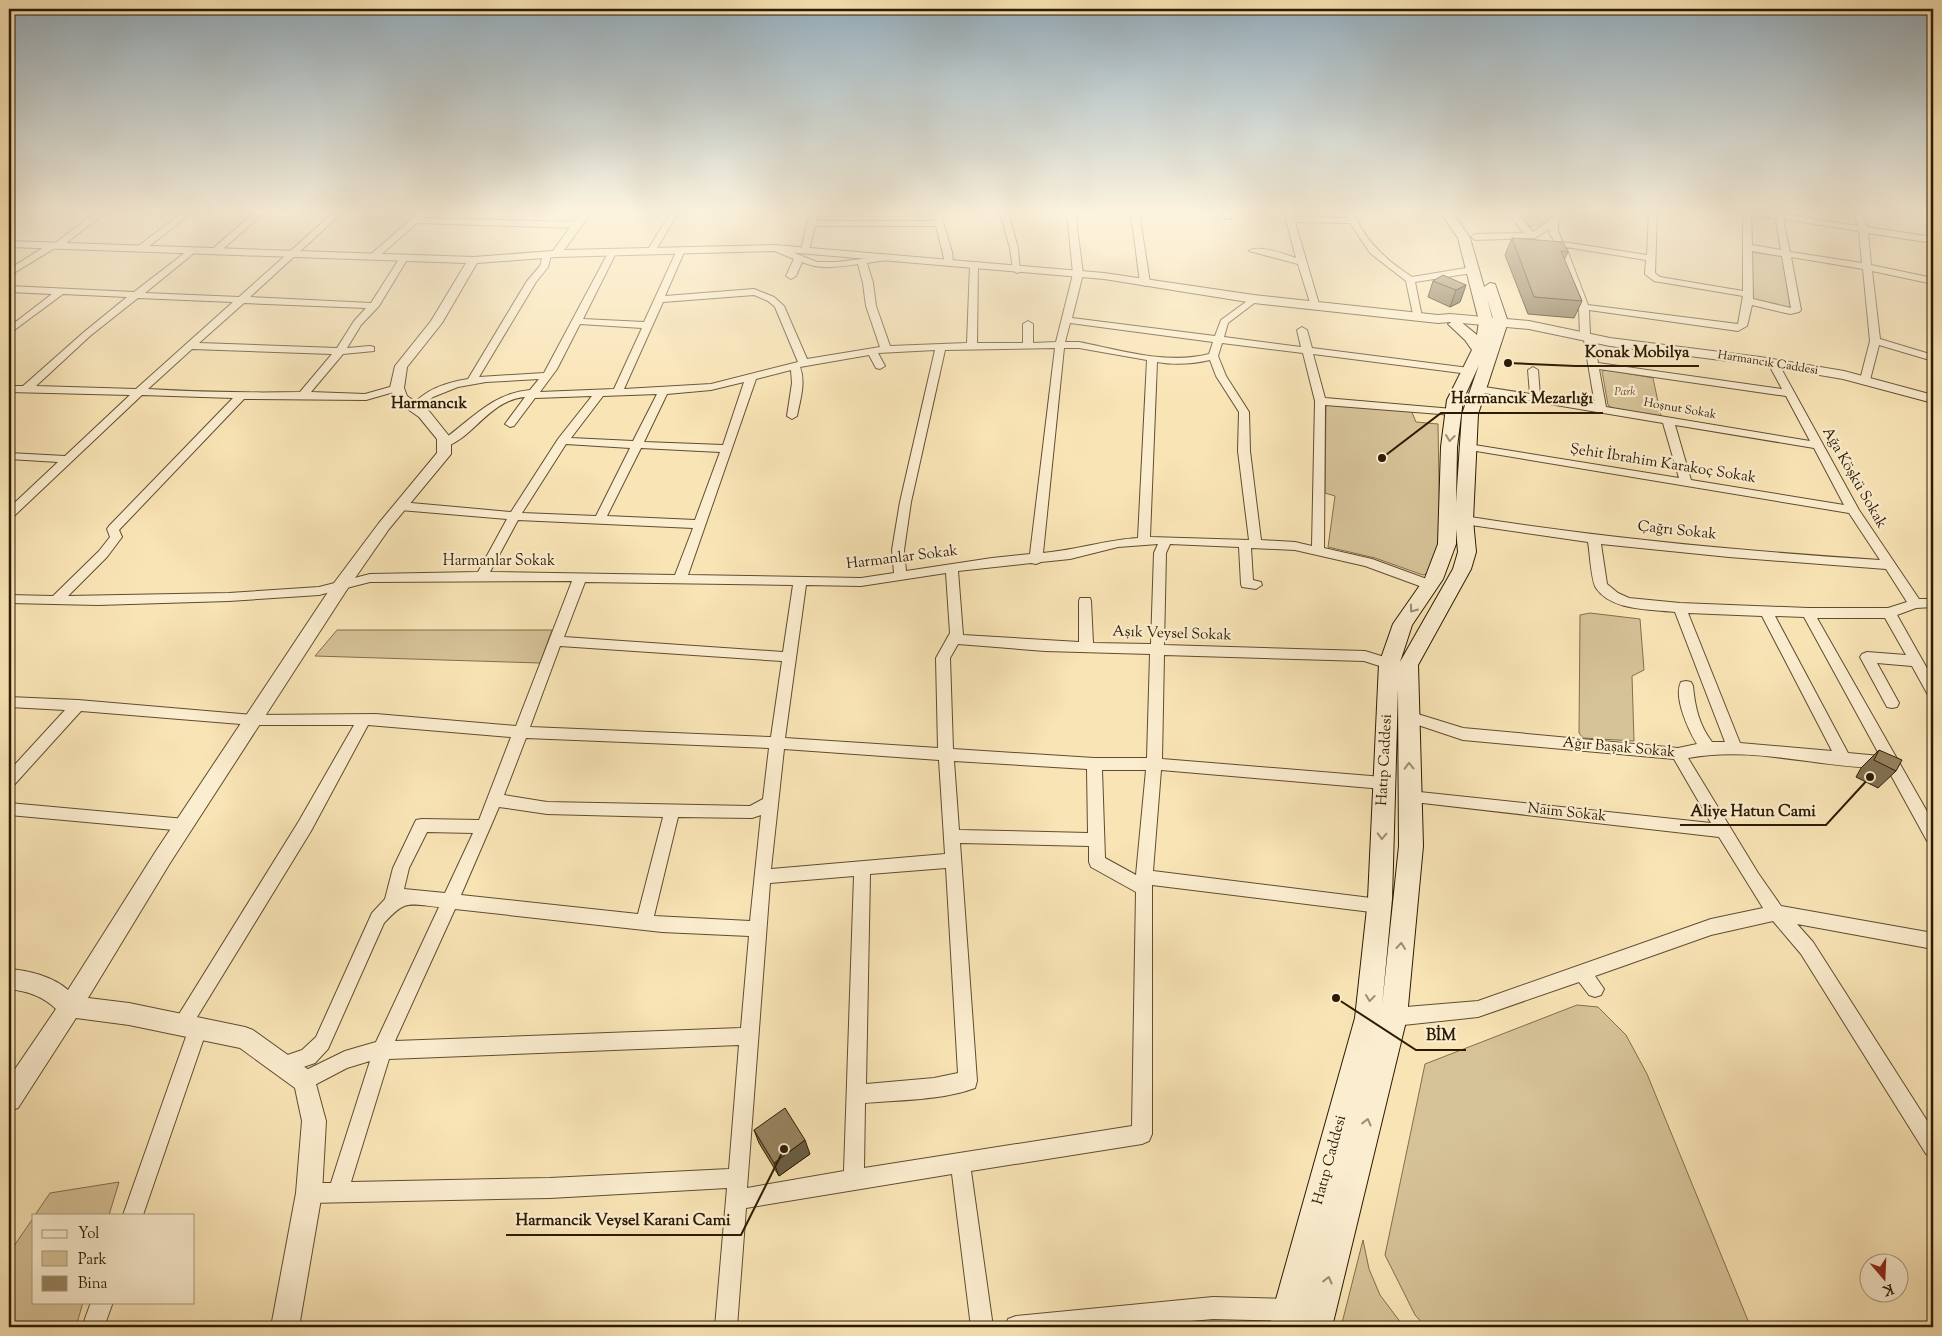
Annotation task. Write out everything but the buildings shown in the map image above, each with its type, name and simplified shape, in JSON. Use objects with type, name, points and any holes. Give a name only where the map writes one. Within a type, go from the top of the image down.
[{"type":"main road","points":[[1473,274],[1490,331]]},
{"type":"main road","points":[[1481,274],[1490,331]]},
{"type":"main road","points":[[1455,324],[1467,333],[1490,331]]},
{"type":"main road","name":"Hatıp Caddesi","points":[[1318,1320],[1394,1017],[1410,846],[1408,665],[1462,569],[1467,552],[1464,520],[1470,414],[1474,380],[1490,331]]},
{"type":"main road","name":"Hatıp Caddesi","points":[[1288,1319],[1368,1018],[1379,906],[1389,664],[1403,624],[1434,579],[1447,544],[1449,447],[1453,412],[1455,400],[1474,380]]},
{"type":"street","points":[[26,389],[88,334],[161,274]]},
{"type":"street","points":[[9,514],[140,391],[272,274]]},
{"type":"street","points":[[303,395],[340,351],[357,322],[374,306],[394,274]]},
{"type":"street","points":[[9,1099],[70,1007],[184,825],[340,587],[400,506],[444,454],[444,438],[424,414],[401,398],[397,388],[401,366],[436,322],[464,274]]},
{"type":"street","points":[[471,382],[537,274]]},
{"type":"street","points":[[510,424],[547,376],[601,274]]},
{"type":"street","points":[[618,391],[671,274]]},
{"type":"street","points":[[866,274],[871,306],[886,349]]},
{"type":"street","points":[[972,346],[974,274]]},
{"type":"street","points":[[1036,560],[1060,344],[1078,274]]},
{"type":"street","points":[[1081,274],[1254,299],[1314,304],[1438,319],[1450,318],[1490,331]]},
{"type":"street","points":[[1144,274],[1145,283]]},
{"type":"street","points":[[1306,274],[1314,304]]},
{"type":"street","points":[[1402,274],[1410,280],[1418,317]]},
{"type":"street","points":[[1410,280],[1445,274]]},
{"type":"street","points":[[1572,274],[1584,307],[1587,337],[1594,365],[1601,409]]},
{"type":"street","points":[[1651,274],[1658,279],[1748,298],[1790,311],[1796,310],[1790,274]]},
{"type":"street","points":[[1584,307],[1738,328],[1742,326],[1748,298],[1747,274]]},
{"type":"street","points":[[1865,380],[1875,341],[1869,274]]},
{"type":"street","points":[[1900,274],[1933,281]]},
{"type":"street","points":[[9,289],[374,306]]},
{"type":"street","points":[[9,331],[62,291]]},
{"type":"street","points":[[660,299],[754,292],[763,294],[776,302],[781,311],[799,364],[792,416]]},
{"type":"street","points":[[1254,299],[1224,322],[1213,356],[1220,376],[1244,412],[1244,451],[1251,497],[1247,584],[1256,584]]},
{"type":"street","points":[[1438,319],[1490,331]]},
{"type":"street","name":"Hoşnut Sokak","points":[[1066,320],[1306,349],[1474,380],[1535,398],[1819,446]]},
{"type":"street","points":[[576,322],[648,325]]},
{"type":"street","points":[[1028,324],[1028,344]]},
{"type":"street","name":"Harmancık Caddesi","points":[[1490,331],[1541,328],[1587,337],[1773,363],[1865,380],[1933,399]]},
{"type":"street","points":[[1302,330],[1320,401],[1318,551]]},
{"type":"street","points":[[1875,341],[1933,358]]},
{"type":"street","points":[[444,444],[492,404],[513,396],[711,387],[799,364],[886,349],[1060,344],[1079,345],[1166,361],[1198,360],[1213,356]]},
{"type":"street","points":[[190,346],[340,351],[370,350]]},
{"type":"street","points":[[901,577],[896,563],[905,499],[941,346]]},
{"type":"street","points":[[872,351],[880,366]]},
{"type":"street","points":[[1144,541],[1152,358]]},
{"type":"street","name":"Ağa Köşkü Sokak","points":[[1773,363],[1853,510],[1915,604]]},
{"type":"street","points":[[1594,365],[1789,393]]},
{"type":"street","points":[[1533,370],[1535,398]]},
{"type":"street","points":[[415,408],[429,395],[455,385],[485,379],[547,376]]},
{"type":"street","points":[[680,579],[728,449],[751,377]]},
{"type":"street","points":[[9,389],[205,392],[241,396],[366,397],[397,388]]},
{"type":"street","points":[[600,519],[664,390]]},
{"type":"street","points":[[482,576],[512,516],[562,441],[591,408],[600,392]]},
{"type":"street","points":[[56,600],[104,554],[116,537],[113,529],[241,396]]},
{"type":"street","points":[[1320,401],[1453,412]]},
{"type":"street","points":[[1668,421],[1686,483]]},
{"type":"street","points":[[562,441],[728,449]]},
{"type":"street","name":"Şehit İbrahim Karakoç Sokak","points":[[1468,447],[1853,510]]},
{"type":"street","points":[[9,456],[67,459]]},
{"type":"street","points":[[400,506],[512,516],[700,524]]},
{"type":"street","name":"Çağrı Sokak","points":[[1464,520],[1521,530],[1594,538],[1783,558],[1888,565]]},
{"type":"street","points":[[1594,538],[1601,586],[1613,596],[1627,602],[1680,608],[1808,613],[1889,613],[1915,604],[1933,603]]},
{"type":"street","points":[[736,1200],[854,1179],[1142,1134],[1144,883],[1154,764],[1160,553],[1166,540]]},
{"type":"street","name":"Harmanlar Sokak","points":[[9,599],[98,601],[229,597],[319,591],[370,578],[482,576],[861,582],[992,562],[1070,556],[1118,543],[1166,540],[1295,546],[1368,562],[1430,585]]},
{"type":"street","points":[[856,1094],[934,1087],[968,1081],[946,755],[943,658],[957,633],[952,569]]},
{"type":"street","points":[[338,1191],[383,1048],[484,827],[580,577]]},
{"type":"street","points":[[726,1327],[762,877],[776,743],[800,581]]},
{"type":"street","points":[[1086,601],[1086,647]]},
{"type":"street","points":[[1680,608],[1735,748]]},
{"type":"street","points":[[1766,611],[1842,758]]},
{"type":"street","points":[[1808,613],[1933,836]]},
{"type":"street","points":[[1889,613],[1933,691]]},
{"type":"street","name":"Aşık Veysel Sokak","points":[[954,639],[1157,650],[1365,656],[1389,664]]},
{"type":"street","points":[[556,641],[789,657]]},
{"type":"street","points":[[1892,703],[1867,657],[1915,661]]},
{"type":"street","points":[[1686,686],[1690,720],[1697,734],[1708,748]]},
{"type":"street","points":[[9,702],[78,705],[253,720],[364,719],[522,732],[776,743],[1094,764],[1154,764],[1383,784]]},
{"type":"street","points":[[9,781],[78,705]]},
{"type":"street","name":"Ağır Başak Sokak","points":[[1408,716],[1463,734],[1678,754],[1708,748],[1735,748],[1892,763]]},
{"type":"street","points":[[133,1214],[190,1027],[364,719]]},
{"type":"street","points":[[1678,754],[1776,913],[1807,948],[1933,1147]]},
{"type":"street","points":[[1094,764],[1097,862],[1144,883],[1379,906]]},
{"type":"street","name":"Naim Sokak","points":[[1410,797],[1724,831]]},
{"type":"street","points":[[495,800],[547,808],[752,812],[770,803]]},
{"type":"street","points":[[9,809],[184,825]]},
{"type":"street","points":[[644,922],[672,810]]},
{"type":"street","points":[[392,902],[401,868],[422,825],[484,827]]},
{"type":"street","points":[[952,836],[1096,840]]},
{"type":"street","points":[[762,877],[953,860]]},
{"type":"street","points":[[854,1179],[862,868]]},
{"type":"street","points":[[283,1065],[308,1057],[322,1043],[378,918],[392,902],[406,896],[644,922],[758,930]]},
{"type":"street","points":[[1394,1017],[1478,1009],[1711,926],[1776,913],[1933,941]]},
{"type":"street","points":[[1582,972],[1596,989]]},
{"type":"street","points":[[9,979],[21,980],[53,991],[70,1007],[129,1014],[245,1038],[304,1081],[314,1120],[309,1193],[284,1327]]},
{"type":"street","points":[[304,1081],[360,1052],[383,1048],[404,1050],[561,1042],[749,1036]]},
{"type":"street","points":[[960,1162],[982,1327]]},
{"type":"street","points":[[309,1193],[550,1188],[737,1178]]},
{"type":"street","points":[[93,1327],[101,1304]]},
{"type":"street","points":[[1022,1327],[1213,1308],[1288,1319],[1318,1320]]},
{"type":"green space","points":[[1750,274],[1786,274],[1790,307],[1788,309],[1755,302],[1751,298]]},
{"type":"green space","name":"Park","points":[[1607,370],[1653,378],[1661,416],[1614,409],[1608,405],[1602,371]]},
{"type":"green space","points":[[1326,404],[1411,410],[1416,422],[1438,424],[1440,546],[1433,572],[1423,575],[1375,558],[1328,547],[1335,496],[1325,493]]},
{"type":"green space","points":[[1590,613],[1640,619],[1644,670],[1632,676],[1634,741],[1583,738],[1579,733],[1580,615]]},
{"type":"green space","points":[[337,630],[552,630],[540,663],[315,656]]},
{"type":"green space","points":[[1577,1005],[1598,1007],[1626,1035],[1647,1074],[1749,1323],[1741,1327],[1426,1327],[1415,1315],[1385,1255],[1425,1064]]},
{"type":"green space","points":[[119,1182],[109,1214],[36,1214],[50,1193]]},
{"type":"green space","points":[[32,1220],[32,1304],[82,1304],[76,1327],[14,1327],[9,1323],[9,1253]]},
{"type":"green space","points":[[1363,1240],[1369,1269],[1380,1295],[1404,1327],[1341,1327]]},
{"type":"place","name":"Konak Mobilya","points":[[1508,363]]},
{"type":"place","name":"Harmancık Mezarlığı","points":[[1382,458]]},
{"type":"place","name":"Aliye Hatun Cami","points":[[1870,777]]},
{"type":"place","name":"BİM","points":[[1336,998]]},
{"type":"place","name":"Harmancik Veysel Karani Cami","points":[[784,1149]]},
{"type":"district","name":"Harmancık","points":[[429,404]]}]
